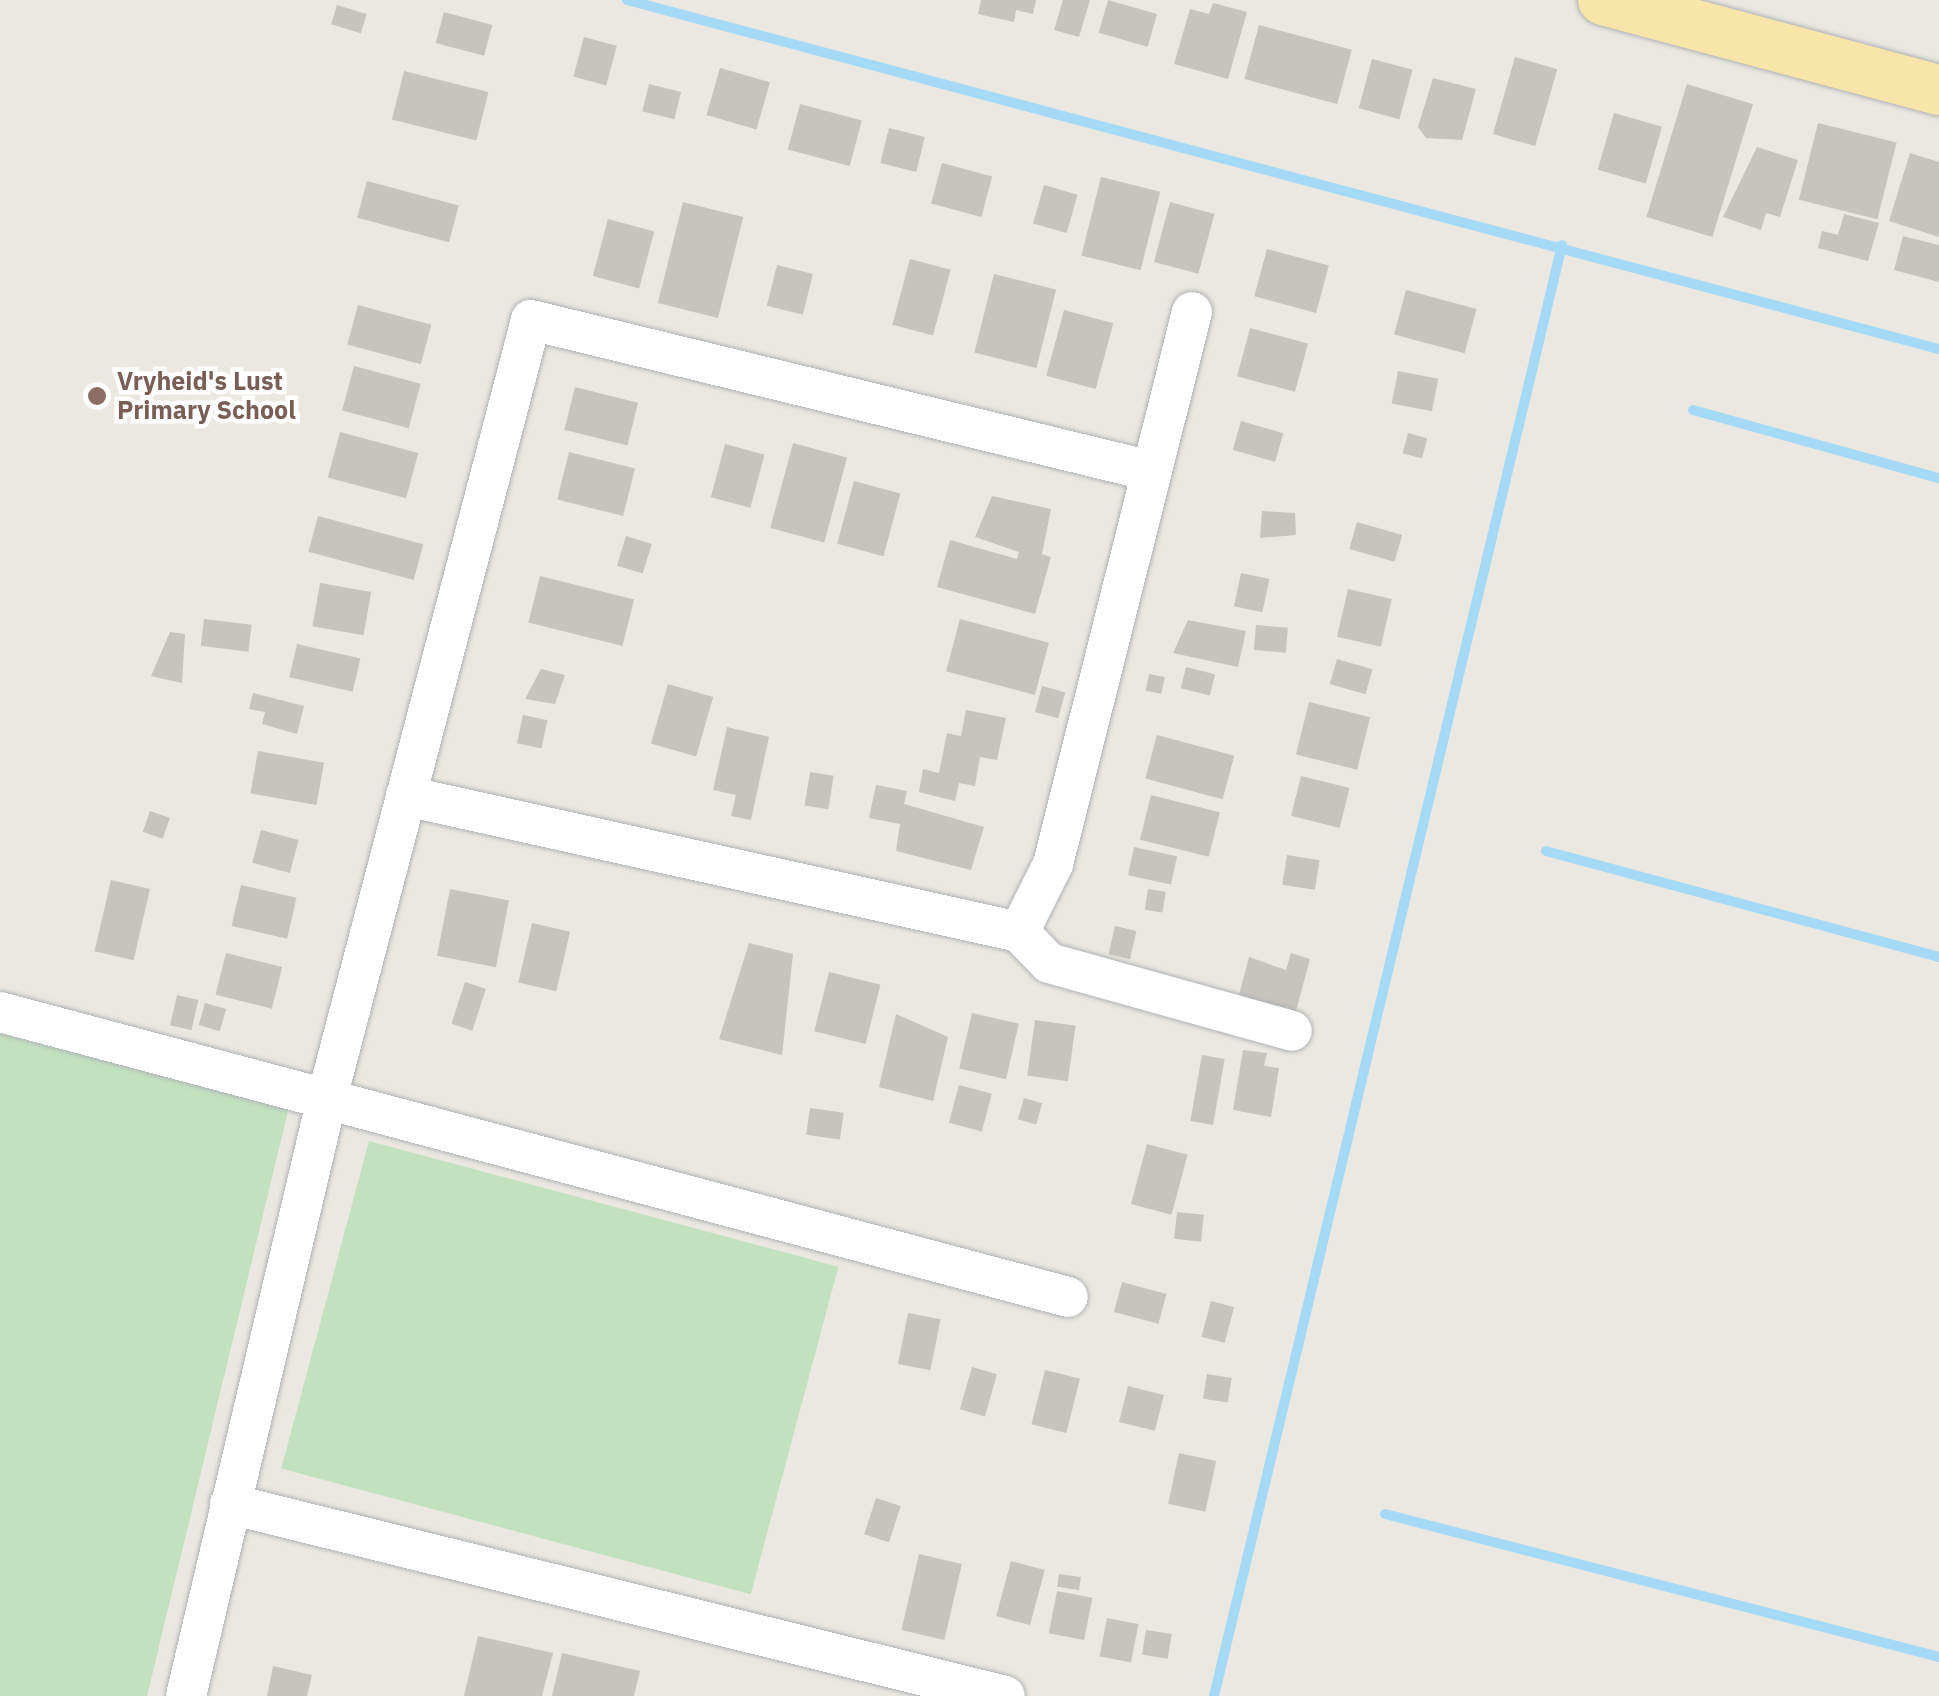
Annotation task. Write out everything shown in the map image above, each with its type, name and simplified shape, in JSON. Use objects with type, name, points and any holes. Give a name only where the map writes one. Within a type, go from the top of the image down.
[{"type":"main road","points":[[1603,0],[1939,90]]},
{"type":"street","points":[[1020,932],[1053,864],[1147,470],[1192,312]]},
{"type":"street","points":[[186,1696],[328,1094],[531,320],[1147,470]]},
{"type":"street","points":[[406,796],[1020,932],[1048,962],[1292,1031]]},
{"type":"street","points":[[0,1012],[328,1094],[1068,1297]]},
{"type":"street","points":[[230,1504],[925,1686],[1005,1696]]},
{"type":"green space","points":[[0,1034],[290,1103],[147,1696],[0,1696]]},
{"type":"green space","points":[[369,1141],[838,1267],[751,1594],[281,1468]]},
{"type":"building","points":[[981,0],[1036,0],[1033,14],[1016,10],[1014,22],[978,14]]},
{"type":"building","points":[[1063,0],[1090,0],[1079,37],[1054,30]]},
{"type":"building","points":[[1108,0],[1157,14],[1148,47],[1099,33]]},
{"type":"building","points":[[1213,3],[1247,12],[1228,79],[1174,64],[1190,9],[1209,14]]},
{"type":"building","points":[[337,5],[367,14],[361,33],[331,24]]},
{"type":"building","points":[[444,12],[492,25],[484,56],[436,43]]},
{"type":"building","points":[[1259,25],[1352,50],[1337,104],[1245,79]]},
{"type":"building","points":[[584,37],[617,46],[606,85],[573,77]]},
{"type":"building","points":[[1515,57],[1557,69],[1535,146],[1493,134]]},
{"type":"building","points":[[1372,59],[1413,70],[1399,119],[1359,108]]},
{"type":"building","points":[[720,68],[770,82],[756,129],[706,115]]},
{"type":"building","points":[[404,71],[488,92],[476,141],[392,120]]},
{"type":"building","points":[[1433,78],[1476,89],[1462,140],[1426,138],[1418,127]]},
{"type":"building","points":[[649,84],[681,92],[674,119],[642,111]]},
{"type":"building","points":[[1687,84],[1753,104],[1712,237],[1646,217]]},
{"type":"building","points":[[800,104],[862,121],[850,166],[788,149]]},
{"type":"building","points":[[1614,113],[1662,127],[1646,183],[1598,170]]},
{"type":"building","points":[[1818,123],[1897,143],[1877,219],[1799,200]]},
{"type":"building","points":[[889,128],[925,137],[916,172],[880,163]]},
{"type":"building","points":[[1757,147],[1798,160],[1780,217],[1766,213],[1761,230],[1723,217]]},
{"type":"building","points":[[1910,153],[1939,162],[1939,237],[1889,221]]},
{"type":"building","points":[[942,163],[992,176],[981,217],[931,204]]},
{"type":"building","points":[[1101,177],[1160,192],[1141,270],[1081,256]]},
{"type":"building","points":[[367,181],[459,206],[449,242],[357,218]]},
{"type":"building","points":[[1044,185],[1078,195],[1067,233],[1033,223]]},
{"type":"building","points":[[683,202],[743,217],[718,318],[658,303]]},
{"type":"building","points":[[1170,202],[1214,214],[1198,274],[1154,262]]},
{"type":"building","points":[[1844,214],[1879,223],[1868,261],[1818,248],[1822,231],[1838,235]]},
{"type":"building","points":[[608,219],[654,231],[639,288],[593,276]]},
{"type":"building","points":[[1903,236],[1939,245],[1939,282],[1894,270]]},
{"type":"building","points":[[1267,249],[1329,266],[1316,313],[1254,296]]},
{"type":"building","points":[[910,259],[951,270],[933,336],[892,325]]},
{"type":"building","points":[[777,265],[813,274],[803,315],[767,306]]},
{"type":"building","points":[[994,274],[1056,289],[1037,368],[974,353]]},
{"type":"building","points":[[1406,290],[1477,309],[1465,353],[1394,334]]},
{"type":"building","points":[[358,305],[431,325],[421,364],[347,345]]},
{"type":"building","points":[[1064,310],[1113,323],[1096,389],[1046,376]]},
{"type":"building","points":[[1250,328],[1308,344],[1295,392],[1237,376]]},
{"type":"building","points":[[354,366],[421,384],[409,428],[342,410]]},
{"type":"building","points":[[1398,371],[1438,379],[1432,411],[1392,403]]},
{"type":"building","points":[[575,387],[638,403],[627,445],[564,430]]},
{"type":"building","points":[[1241,421],[1283,433],[1275,462],[1233,450]]},
{"type":"building","points":[[340,432],[418,453],[406,498],[328,477]]},
{"type":"building","points":[[1408,433],[1427,438],[1422,458],[1403,453]]},
{"type":"building","points":[[793,443],[847,457],[824,542],[770,528]]},
{"type":"building","points":[[725,444],[765,455],[750,508],[711,497]]},
{"type":"building","points":[[569,452],[635,468],[623,516],[557,500]]},
{"type":"building","points":[[854,481],[900,493],[884,556],[837,544]]},
{"type":"building","points":[[992,496],[1051,509],[1042,554],[1051,557],[1035,614],[937,587],[950,540],[1017,559],[1019,552],[975,537]]},
{"type":"building","points":[[1262,511],[1295,513],[1296,535],[1260,538]]},
{"type":"building","points":[[318,516],[423,544],[414,580],[308,552]]},
{"type":"building","points":[[1357,522],[1402,535],[1394,562],[1349,549]]},
{"type":"building","points":[[626,536],[652,544],[643,574],[617,566]]},
{"type":"building","points":[[1241,573],[1269,579],[1262,612],[1234,606]]},
{"type":"building","points":[[540,576],[634,599],[623,646],[528,623]]},
{"type":"building","points":[[320,583],[371,592],[364,635],[312,626]]},
{"type":"building","points":[[1348,589],[1392,599],[1381,647],[1337,637]]},
{"type":"building","points":[[204,619],[252,625],[248,652],[201,646]]},
{"type":"building","points":[[960,619],[1049,643],[1035,695],[946,671]]},
{"type":"building","points":[[1188,620],[1246,631],[1238,667],[1173,653]]},
{"type":"building","points":[[1256,625],[1288,628],[1286,653],[1254,650]]},
{"type":"building","points":[[170,632],[185,634],[182,683],[151,676]]},
{"type":"building","points":[[297,644],[360,659],[353,692],[289,677]]},
{"type":"building","points":[[1337,659],[1373,669],[1365,694],[1330,684]]},
{"type":"building","points":[[1186,667],[1215,674],[1210,696],[1181,688]]},
{"type":"building","points":[[541,669],[565,675],[555,704],[525,699]]},
{"type":"building","points":[[1149,674],[1165,677],[1161,694],[1146,691]]},
{"type":"building","points":[[668,684],[713,697],[696,757],[651,744]]},
{"type":"building","points":[[1042,686],[1065,692],[1058,718],[1035,712]]},
{"type":"building","points":[[253,693],[304,706],[297,734],[262,724],[265,712],[249,709]]},
{"type":"building","points":[[1309,702],[1370,717],[1357,770],[1296,754]]},
{"type":"building","points":[[966,710],[1006,718],[997,760],[980,757],[975,786],[959,783],[955,801],[919,792],[923,769],[939,773],[947,733],[961,736]]},
{"type":"building","points":[[523,715],[547,720],[541,749],[517,743]]},
{"type":"building","points":[[727,727],[769,737],[751,820],[731,816],[736,795],[713,790]]},
{"type":"building","points":[[1157,735],[1234,756],[1223,799],[1145,778]]},
{"type":"building","points":[[258,751],[324,763],[317,805],[251,793]]},
{"type":"building","points":[[810,772],[834,776],[828,809],[805,806]]},
{"type":"building","points":[[1301,776],[1350,788],[1340,828],[1291,816]]},
{"type":"building","points":[[876,785],[907,791],[904,804],[984,827],[971,870],[896,851],[900,824],[869,818]]},
{"type":"building","points":[[1151,795],[1220,812],[1209,857],[1140,840]]},
{"type":"building","points":[[150,811],[170,818],[163,839],[143,832]]},
{"type":"building","points":[[261,830],[299,840],[290,873],[252,863]]},
{"type":"building","points":[[1134,847],[1177,856],[1171,885],[1128,875]]},
{"type":"building","points":[[1287,855],[1320,860],[1315,890],[1282,885]]},
{"type":"building","points":[[111,880],[150,889],[134,960],[95,951]]},
{"type":"building","points":[[241,885],[297,898],[287,939],[232,926]]},
{"type":"building","points":[[450,889],[509,900],[496,967],[437,956]]},
{"type":"building","points":[[1148,889],[1166,892],[1162,913],[1145,910]]},
{"type":"building","points":[[532,923],[570,932],[556,991],[518,982]]},
{"type":"building","points":[[1115,926],[1136,931],[1130,959],[1108,954]]},
{"type":"building","points":[[749,943],[793,954],[782,1055],[719,1039]]},
{"type":"building","points":[[226,953],[282,967],[272,1009],[216,995]]},
{"type":"building","points":[[1291,953],[1310,959],[1293,1022],[1235,1010],[1249,957],[1286,970]]},
{"type":"building","points":[[829,972],[880,985],[866,1044],[814,1031]]},
{"type":"building","points":[[465,982],[486,989],[472,1031],[451,1024]]},
{"type":"building","points":[[177,995],[198,1000],[191,1030],[170,1025]]},
{"type":"building","points":[[205,1003],[226,1009],[220,1031],[199,1025]]},
{"type":"building","points":[[972,1013],[1019,1024],[1006,1079],[959,1069]]},
{"type":"building","points":[[896,1014],[948,1037],[933,1101],[879,1087]]},
{"type":"building","points":[[1035,1020],[1076,1026],[1068,1081],[1027,1075]]},
{"type":"building","points":[[1243,1050],[1267,1053],[1264,1066],[1279,1068],[1271,1117],[1233,1110]]},
{"type":"building","points":[[1202,1055],[1225,1059],[1213,1125],[1190,1121]]},
{"type":"building","points":[[959,1085],[992,1094],[982,1131],[949,1123]]},
{"type":"building","points":[[1024,1098],[1042,1103],[1036,1124],[1018,1119]]},
{"type":"building","points":[[810,1108],[844,1113],[840,1139],[806,1135]]},
{"type":"building","points":[[1147,1144],[1188,1155],[1172,1215],[1131,1204]]},
{"type":"building","points":[[1177,1212],[1204,1215],[1201,1242],[1174,1239]]},
{"type":"building","points":[[1122,1282],[1166,1294],[1158,1324],[1114,1312]]},
{"type":"building","points":[[1211,1301],[1234,1307],[1225,1343],[1201,1337]]},
{"type":"building","points":[[908,1313],[940,1319],[930,1370],[898,1364]]},
{"type":"building","points":[[972,1367],[997,1374],[985,1416],[960,1409]]},
{"type":"building","points":[[1045,1370],[1080,1379],[1066,1433],[1031,1424]]},
{"type":"building","points":[[1207,1374],[1232,1378],[1228,1403],[1203,1399]]},
{"type":"building","points":[[1128,1386],[1164,1395],[1155,1431],[1119,1422]]},
{"type":"building","points":[[1179,1453],[1216,1461],[1205,1512],[1168,1504]]},
{"type":"building","points":[[876,1498],[901,1506],[889,1542],[864,1534]]},
{"type":"building","points":[[919,1554],[962,1564],[944,1640],[901,1630]]},
{"type":"building","points":[[1011,1561],[1045,1570],[1030,1625],[996,1616]]},
{"type":"building","points":[[1059,1574],[1081,1577],[1079,1590],[1057,1587]]},
{"type":"building","points":[[1057,1591],[1092,1598],[1084,1640],[1049,1633]]},
{"type":"building","points":[[1107,1618],[1138,1624],[1131,1662],[1100,1656]]},
{"type":"building","points":[[1146,1630],[1172,1634],[1168,1659],[1142,1655]]},
{"type":"building","points":[[478,1636],[553,1653],[542,1696],[464,1696]]},
{"type":"building","points":[[562,1653],[640,1671],[634,1696],[552,1696]]},
{"type":"building","points":[[273,1666],[312,1675],[307,1696],[267,1696]]},
{"type":"waterway","points":[[627,0],[1939,349]]},
{"type":"waterway","points":[[1214,1696],[1562,245]]},
{"type":"waterway","points":[[1693,410],[1939,478]]},
{"type":"waterway","points":[[1546,851],[1939,957]]},
{"type":"waterway","points":[[1385,1514],[1939,1657]]},
{"type":"place","name":"Vryheid's Lust Primary School","points":[[97,396]]}]
